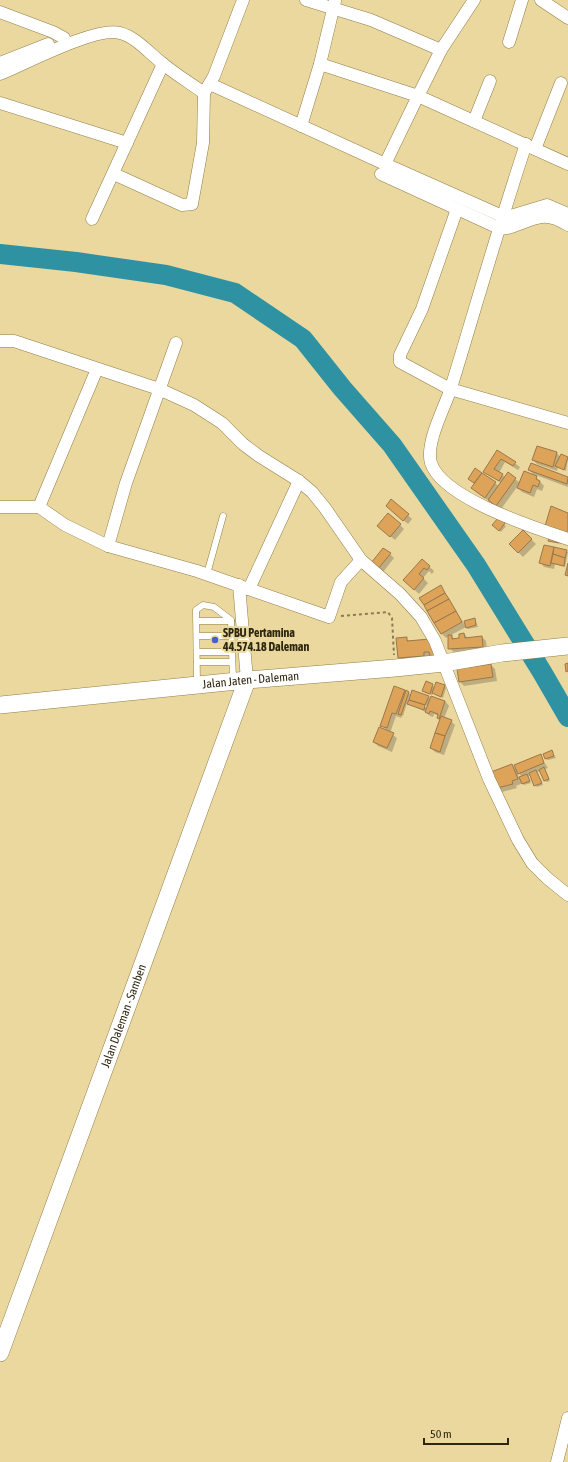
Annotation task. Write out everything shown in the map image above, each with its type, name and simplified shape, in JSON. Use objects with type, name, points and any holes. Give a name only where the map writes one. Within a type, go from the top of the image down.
[{"type":"main road","name":"Jalan Jaten - Daleman","points":[[0,705],[197,684],[444,663],[502,653],[565,646]]},
{"type":"main road","name":"Jalan Daleman - Samben","points":[[0,1353],[240,680]]},
{"type":"street","points":[[114,174],[182,205],[192,204],[203,143],[207,88],[243,0]]},
{"type":"street","points":[[306,0],[334,4],[441,50]]},
{"type":"street","points":[[383,169],[441,50],[474,0]]},
{"type":"street","points":[[509,42],[522,0]]},
{"type":"street","points":[[541,0],[568,18]]},
{"type":"street","points":[[301,126],[320,64],[334,4]]},
{"type":"street","points":[[0,12],[53,32],[64,38],[0,63]]},
{"type":"street","points":[[0,74],[80,40],[112,32],[125,34],[163,64],[207,88],[301,126],[457,209],[500,222]]},
{"type":"street","points":[[92,219],[114,174],[163,64]]},
{"type":"street","points":[[320,64],[418,96],[568,164]]},
{"type":"street","points":[[474,121],[490,81]]},
{"type":"street","points":[[561,83],[531,146],[500,222],[450,390],[432,439],[430,453],[431,462],[440,479],[486,509],[525,525],[568,539]]},
{"type":"street","points":[[0,103],[127,143]]},
{"type":"street","points":[[383,169],[500,222],[507,229],[543,216],[556,218],[568,225]]},
{"type":"street","points":[[500,222],[507,217],[541,205],[547,205],[568,214]]},
{"type":"street","points":[[457,209],[422,309],[400,360],[405,366],[450,390],[568,423]]},
{"type":"street","points":[[0,341],[14,342],[95,373],[158,391],[194,404],[214,417],[259,456],[297,484],[325,508],[360,560],[400,594],[421,617],[435,641],[489,779],[518,840],[532,863],[547,878],[568,895]]},
{"type":"street","points":[[108,546],[126,483],[176,343]]},
{"type":"street","points":[[39,507],[95,373]]},
{"type":"street","points":[[240,680],[244,587],[297,484]]},
{"type":"street","points":[[0,507],[39,507],[65,525],[108,546],[206,574],[329,617],[341,582],[360,560]]},
{"type":"street","points":[[557,1462],[568,1418]]},
{"type":"lane","points":[[206,574],[223,516]]},
{"type":"lane","points":[[197,684],[196,610],[203,605],[214,607],[231,621],[232,662],[240,680]]},
{"type":"lane","points":[[197,621],[231,621]]},
{"type":"lane","points":[[197,636],[232,636]]},
{"type":"lane","points":[[197,652],[232,652]]},
{"type":"lane","points":[[197,662],[232,662]]},
{"type":"path","points":[[329,617],[388,612],[392,618],[395,668]]},
{"type":"building","points":[[537,446],[557,452],[553,467],[532,460]]},
{"type":"building","points":[[497,450],[516,462],[513,466],[501,459],[494,469],[503,474],[499,481],[483,472]]},
{"type":"building","points":[[561,454],[568,457],[564,470],[555,466]]},
{"type":"building","points":[[531,463],[568,477],[567,484],[528,470]]},
{"type":"building","points":[[475,468],[482,473],[474,483],[468,479]]},
{"type":"building","points":[[524,471],[537,476],[536,479],[540,481],[538,487],[533,485],[530,493],[517,488]]},
{"type":"building","points":[[508,472],[516,478],[496,506],[488,500]]},
{"type":"building","points":[[482,473],[496,482],[485,498],[471,488]]},
{"type":"building","points":[[391,499],[409,514],[403,521],[386,506]]},
{"type":"building","points":[[551,506],[568,513],[568,533],[545,526]]},
{"type":"building","points":[[388,513],[401,524],[390,537],[377,526]]},
{"type":"building","points":[[499,517],[505,523],[499,531],[492,525]]},
{"type":"building","points":[[523,530],[532,539],[518,553],[509,544]]},
{"type":"building","points":[[549,536],[560,538],[559,543],[548,541]]},
{"type":"building","points":[[544,545],[554,547],[550,566],[539,563]]},
{"type":"building","points":[[554,547],[567,550],[565,558],[553,554]]},
{"type":"building","points":[[383,548],[391,553],[378,569],[371,563]]},
{"type":"building","points":[[553,554],[565,558],[564,566],[551,563]]},
{"type":"building","points":[[422,559],[430,566],[427,570],[424,568],[419,574],[424,578],[414,590],[403,580]]},
{"type":"building","points":[[568,563],[568,576],[565,575]]},
{"type":"building","points":[[441,585],[445,593],[424,605],[419,598]]},
{"type":"building","points":[[445,593],[449,599],[427,611],[424,605]]},
{"type":"building","points":[[449,599],[456,611],[434,623],[427,611]]},
{"type":"building","points":[[456,611],[462,622],[441,634],[434,623]]},
{"type":"building","points":[[475,618],[476,625],[466,628],[464,621]]},
{"type":"building","points":[[464,633],[465,638],[482,636],[483,647],[448,649],[448,635],[452,635],[452,639],[459,638],[459,634]]},
{"type":"building","points":[[407,637],[407,641],[430,639],[437,655],[430,656],[429,652],[424,652],[424,656],[398,658],[396,638]]},
{"type":"building","points":[[568,663],[568,671],[566,672],[565,664]]},
{"type":"building","points":[[491,664],[493,677],[459,682],[457,669]]},
{"type":"building","points":[[426,681],[433,684],[430,694],[422,691]]},
{"type":"building","points":[[436,682],[445,685],[441,697],[432,693]]},
{"type":"building","points":[[394,686],[405,690],[396,714],[392,713],[387,728],[380,726]]},
{"type":"building","points":[[406,690],[409,692],[401,715],[398,714]]},
{"type":"building","points":[[412,690],[429,696],[425,705],[409,700]]},
{"type":"building","points":[[431,696],[445,701],[439,719],[437,718],[438,714],[430,711],[429,714],[425,712]]},
{"type":"building","points":[[409,700],[425,705],[424,710],[407,704]]},
{"type":"building","points":[[441,716],[452,720],[445,736],[435,733]]},
{"type":"building","points":[[379,727],[394,733],[387,748],[373,742]]},
{"type":"building","points":[[435,733],[445,736],[440,752],[430,748]]},
{"type":"building","points":[[552,750],[554,756],[545,759],[543,754]]},
{"type":"building","points":[[541,754],[544,763],[518,774],[514,765]]},
{"type":"building","points":[[512,764],[518,779],[512,781],[513,784],[497,788],[491,772]]},
{"type":"building","points":[[544,767],[549,779],[544,781],[539,770]]},
{"type":"building","points":[[536,770],[542,783],[534,786],[529,773]]},
{"type":"building","points":[[527,774],[530,781],[522,784],[519,777]]},
{"type":"waterway","points":[[0,254],[76,262],[166,275],[235,293],[303,339],[342,388],[392,445],[476,565],[568,717]]},
{"type":"place","name":"SPBU Pertamina 44.574.18 Daleman","points":[[215,640]]}]
